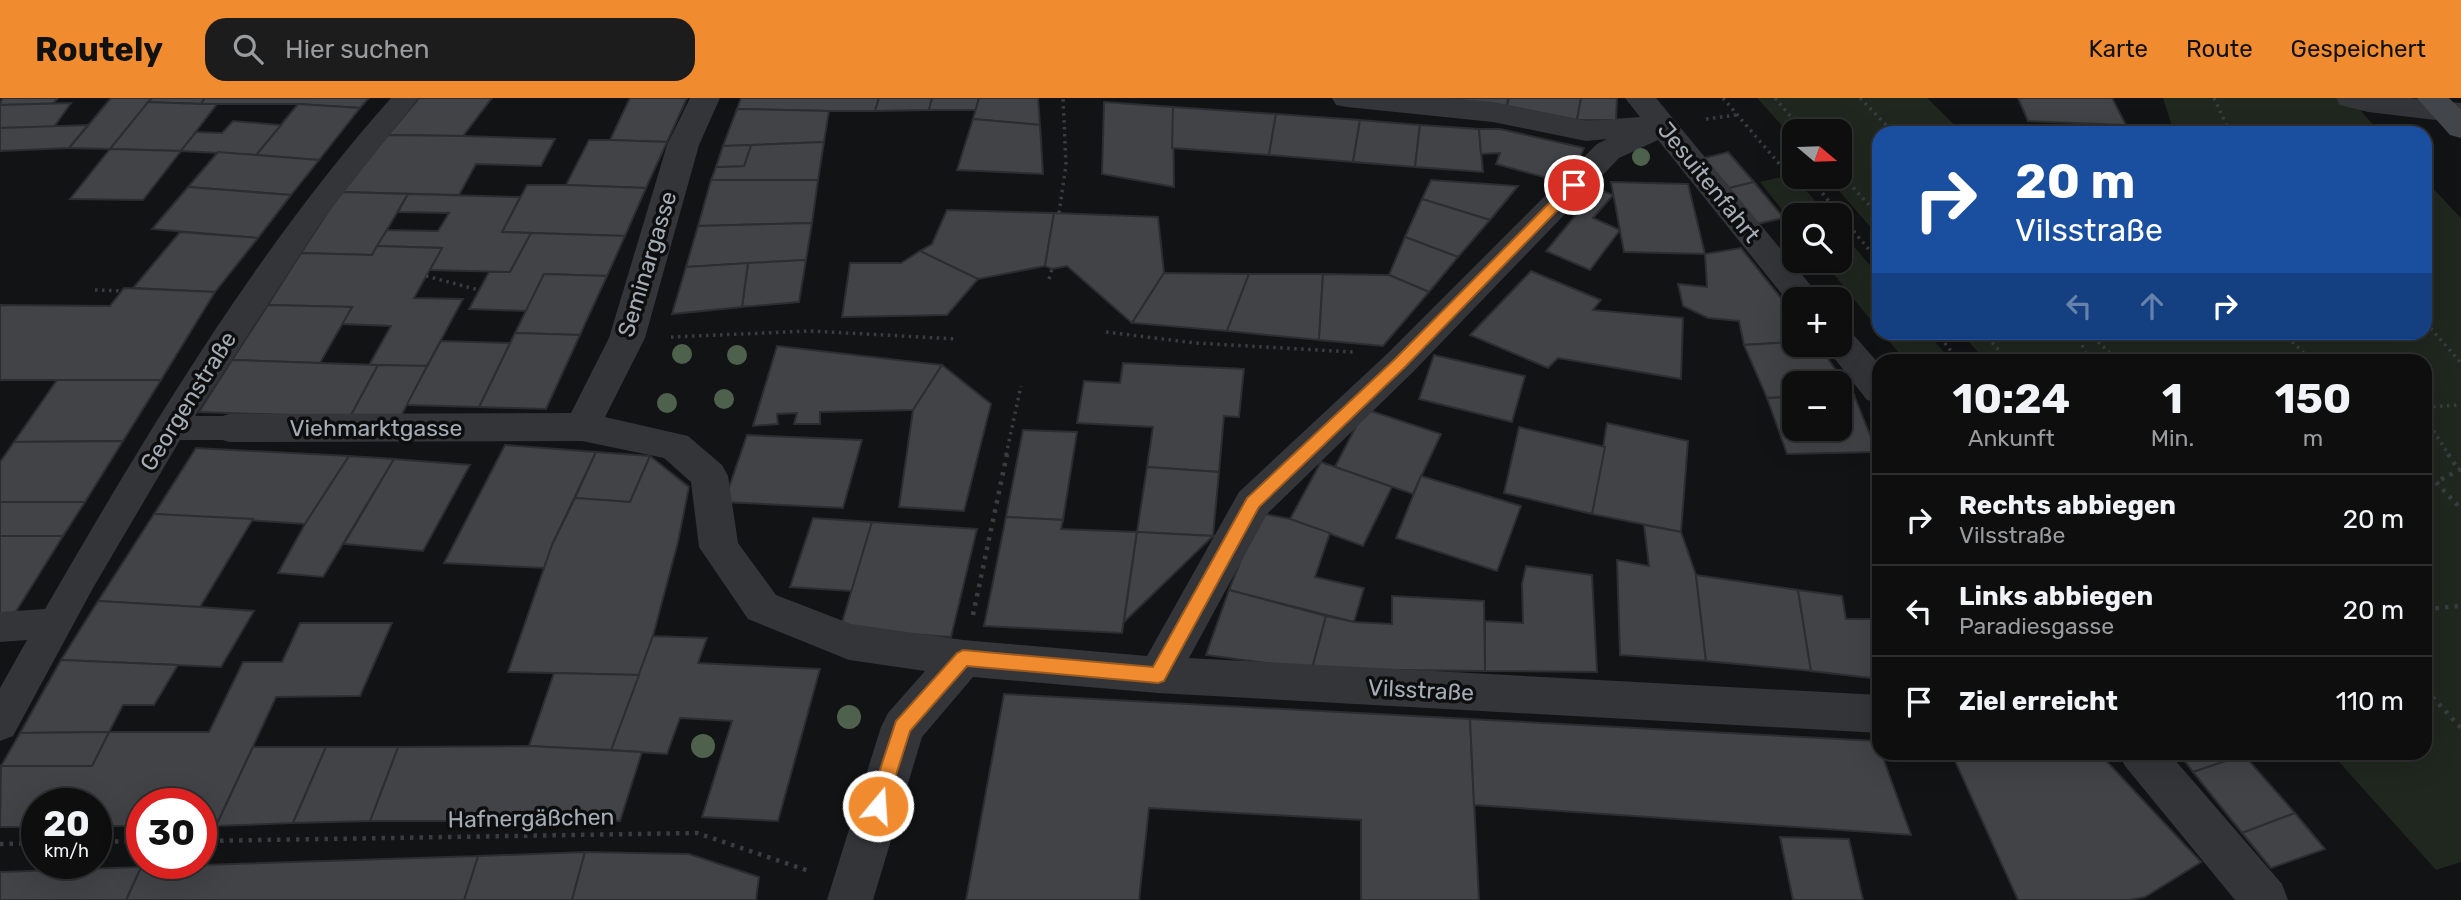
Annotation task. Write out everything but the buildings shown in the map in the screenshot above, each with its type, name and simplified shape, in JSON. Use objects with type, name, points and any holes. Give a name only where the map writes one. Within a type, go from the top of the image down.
[{"type":"street","name":"Georgenstraße","points":[[0,724],[54,623],[169,428],[273,268],[377,129],[405,98]]},
{"type":"street","name":"Seminargasse","points":[[582,427],[627,338],[683,145],[705,98]]},
{"type":"street","points":[[1347,98],[1493,112],[1586,131],[1663,125]]},
{"type":"street","name":"Jesuitenfahrt","points":[[1640,98],[1795,287]]},
{"type":"street","points":[[2351,98],[2450,113]]},
{"type":"street","points":[[1158,675],[1253,503],[1400,363],[1608,151],[1663,125]]},
{"type":"street","points":[[1852,357],[1872,380]]},
{"type":"street","name":"Viehmarktgasse","points":[[169,428],[582,427],[675,446],[709,475],[719,547],[762,607],[849,642],[963,658]]},
{"type":"street","points":[[0,626],[54,623]]},
{"type":"street","points":[[852,893],[903,727],[963,658]]},
{"type":"street","name":"Vilsstraße","points":[[963,658],[1158,675],[1872,714]]},
{"type":"street","points":[[2147,760],[2265,900]]},
{"type":"path","points":[[1059,214],[1066,165],[1063,98]]},
{"type":"path","points":[[1723,98],[1782,166]]},
{"type":"path","points":[[1775,98],[1793,119]]},
{"type":"path","points":[[1860,98],[1887,126]]},
{"type":"path","points":[[2214,98],[2227,126]]},
{"type":"path","points":[[1852,186],[1872,208]]},
{"type":"path","points":[[1819,189],[1872,254]]},
{"type":"path","points":[[1049,279],[1052,269]]},
{"type":"path","points":[[426,276],[479,290]]},
{"type":"path","points":[[95,290],[122,290]]},
{"type":"path","points":[[2432,330],[2461,363]]},
{"type":"path","points":[[627,338],[810,331],[957,339]]},
{"type":"path","points":[[1106,332],[1195,343],[1352,352],[1400,363]]},
{"type":"path","points":[[1942,340],[1953,354]]},
{"type":"path","points":[[1990,340],[2002,354]]},
{"type":"path","points":[[2096,340],[2111,354]]},
{"type":"path","points":[[2290,340],[2305,354]]},
{"type":"path","points":[[963,658],[1021,386]]},
{"type":"path","points":[[2432,407],[2461,405]]},
{"type":"path","points":[[2432,428],[2459,469],[2436,482],[2461,509]]},
{"type":"path","points":[[2432,608],[2461,606]]},
{"type":"path","points":[[2432,697],[2461,728]]},
{"type":"path","name":"Hafnergäßchen","points":[[217,841],[697,833],[852,893]]},
{"type":"path","points":[[0,844],[21,843]]},
{"type":"shaded area","points":[[1757,98],[1927,98],[1956,126],[1872,126],[1872,229],[1837,189],[1852,189],[1852,119],[1782,119],[1782,126]]},
{"type":"shaded area","points":[[2163,98],[2350,98],[2374,126],[2172,126]]},
{"type":"shaded area","points":[[1782,177],[1782,189],[1805,189],[1817,203],[1782,203],[1782,210],[1760,182]]},
{"type":"shaded area","points":[[2432,187],[2461,218],[2461,862],[2436,870],[2337,760],[2432,760],[2432,354],[1980,354],[1967,340],[2432,340]]},
{"type":"shaded area","points":[[1852,244],[1872,268],[1872,321],[1852,297],[1852,287],[1844,287],[1833,273],[1852,273]]},
{"type":"shaded area","points":[[1888,340],[1933,340],[1946,354],[1900,354]]},
{"type":"route","points":[[878,806],[903,727],[963,658],[1158,675],[1253,503],[1400,363],[1574,185]]}]
